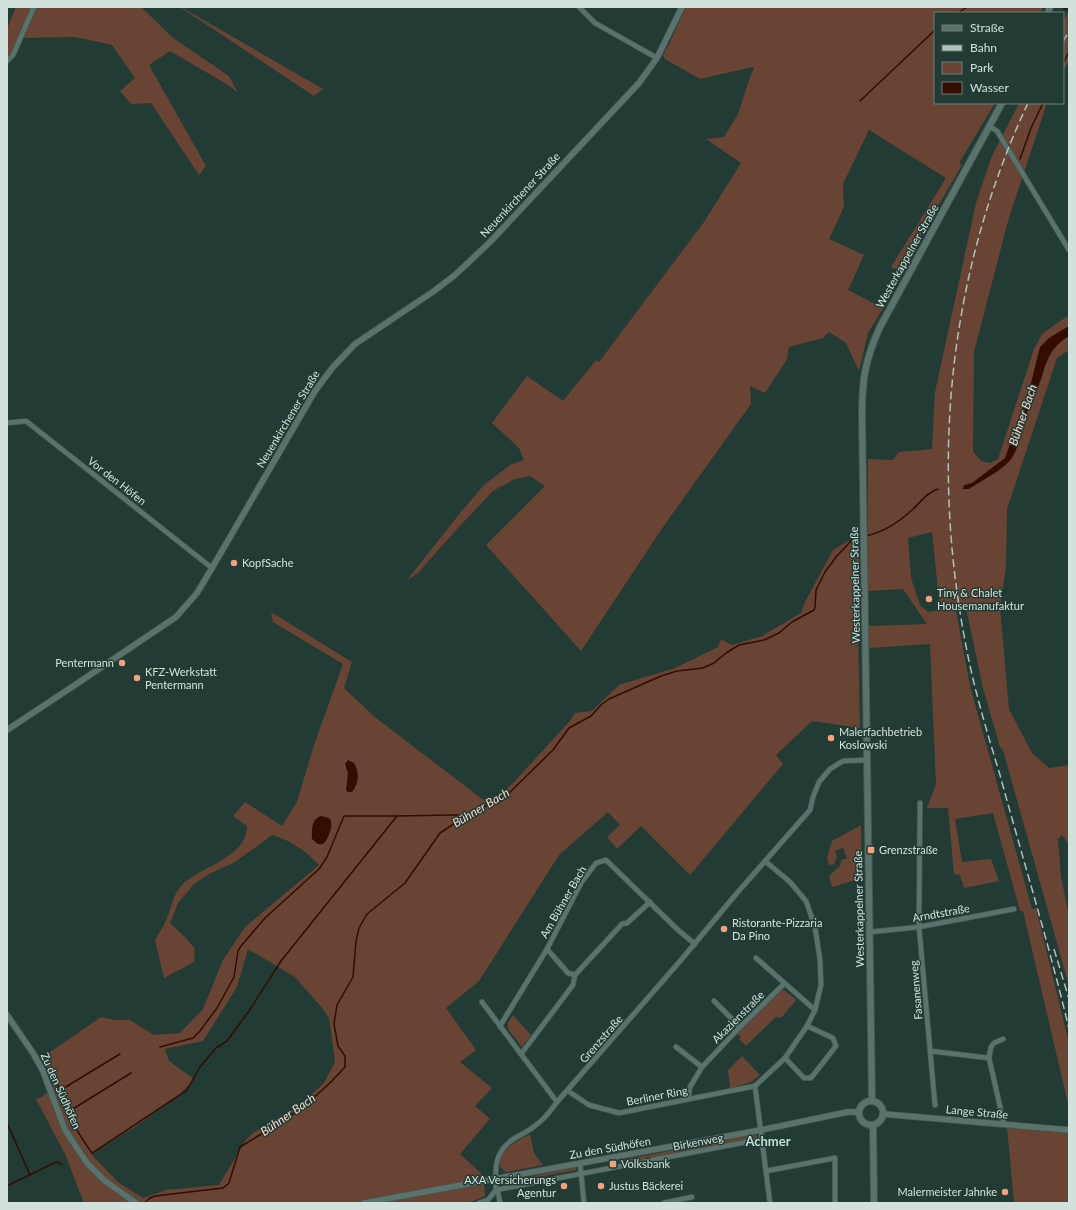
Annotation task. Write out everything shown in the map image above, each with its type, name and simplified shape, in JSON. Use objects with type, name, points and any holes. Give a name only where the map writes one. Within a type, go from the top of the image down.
[{"type":"main road","name":"Westerkappelner Straße","points":[[872,1101],[870,932],[867,851],[862,389],[869,352],[888,311],[1001,104]]},
{"type":"main road","points":[[872,1101],[882,1107],[883,1114],[880,1121],[873,1126],[863,1123],[858,1112],[865,1102],[872,1101]]},
{"type":"main road","points":[[873,1126],[874,1203]]},
{"type":"street","points":[[7,61],[13,55],[34,7]]},
{"type":"street","points":[[579,7],[595,23],[657,58]]},
{"type":"street","name":"Neuenkirchener Straße","points":[[7,730],[172,620],[196,593],[212,568],[315,391],[333,367],[355,344],[434,291],[455,275],[490,242],[639,83],[657,58],[682,7]]},
{"type":"street","points":[[990,126],[997,131],[1069,250]]},
{"type":"street","name":"Vor den Höfen","points":[[7,423],[26,421],[212,568]]},
{"type":"street","name":"Grenzstraße","points":[[500,1203],[498,1192],[496,1190],[495,1179],[496,1160],[502,1149],[512,1140],[536,1125],[547,1115],[695,944],[810,810],[819,782],[830,769],[843,761],[867,760]]},
{"type":"street","name":"Fasanenweg","points":[[920,804],[919,927],[935,1105]]},
{"type":"street","name":"Am Bühner Bach","points":[[500,1026],[547,949],[582,883],[596,863],[606,860],[678,930],[695,944]]},
{"type":"street","points":[[765,861],[790,882],[806,901],[815,927],[820,960],[821,985],[815,1010],[807,1026],[785,1058],[755,1086],[770,1203]]},
{"type":"street","points":[[521,1054],[573,985],[575,975],[622,924],[627,923],[650,902]]},
{"type":"street","name":"Arndtstraße","points":[[870,932],[919,927],[1014,909]]},
{"type":"street","name":"Am Bühner Bach","points":[[547,949],[568,973],[575,975]]},
{"type":"street","points":[[756,958],[815,1010]]},
{"type":"street","name":"Akazienstraße","points":[[688,1099],[690,1087],[702,1067],[784,984]]},
{"type":"street","points":[[714,1001],[740,1027]]},
{"type":"street","points":[[482,1002],[557,1102]]},
{"type":"street","name":"Zu den Südhöfen","points":[[7,1015],[33,1053],[43,1071],[65,1130],[87,1162],[105,1181],[136,1203]]},
{"type":"street","points":[[785,1058],[804,1078],[811,1078],[836,1046],[833,1038],[807,1026]]},
{"type":"street","points":[[1003,1040],[994,1043],[991,1047],[989,1058],[1004,1124]]},
{"type":"street","points":[[676,1048],[702,1067]]},
{"type":"street","points":[[930,1051],[989,1058]]},
{"type":"street","name":"Berliner Ring","points":[[568,1091],[589,1105],[619,1113],[755,1086]]},
{"type":"street","name":"Zu den Südhöfen","points":[[364,1203],[761,1130],[848,1112],[858,1112]]},
{"type":"street","name":"Lange Straße","points":[[883,1114],[1069,1130]]},
{"type":"street","name":"Birkenweg","points":[[496,1190],[762,1139]]},
{"type":"street","points":[[766,1171],[836,1158],[835,1203]]},
{"type":"street","points":[[580,1163],[584,1203]]},
{"type":"street","points":[[480,1203],[488,1200],[496,1190]]},
{"type":"street","points":[[664,1203],[692,1197]]},
{"type":"green space","points":[[16,7],[141,7],[173,38],[229,76],[238,93],[228,85],[170,51],[149,65],[206,166],[199,175],[151,103],[131,104],[120,91],[135,78],[112,45],[75,37],[20,38],[7,61],[7,29]]},
{"type":"green space","points":[[181,7],[323,89],[314,96]]},
{"type":"green space","points":[[686,7],[1043,7],[1041,12],[934,12],[934,104],[994,104],[959,163],[962,165],[915,245],[912,244],[898,270],[891,267],[946,178],[869,130],[843,184],[844,207],[829,239],[864,255],[848,290],[883,308],[868,333],[859,371],[846,343],[829,332],[823,338],[789,347],[787,359],[765,393],[750,386],[751,404],[663,527],[581,651],[486,545],[545,486],[530,476],[515,479],[493,491],[417,574],[407,580],[484,485],[510,465],[524,460],[519,448],[492,423],[527,376],[563,401],[596,360],[599,362],[704,222],[741,163],[706,139],[724,137],[738,114],[754,68],[752,67],[700,79],[665,59],[663,55]]},
{"type":"green space","points":[[1069,11],[1069,62],[1064,70],[1064,19]]},
{"type":"green space","points":[[1018,104],[1047,104],[1008,221],[974,352],[973,451],[981,461],[990,463],[998,459],[1034,349],[1042,334],[1069,315],[1069,350],[1057,358],[1007,509],[1006,567],[1000,608],[1009,709],[1032,753],[1049,768],[1069,765],[1069,845],[1062,835],[1058,839],[1061,877],[1069,916],[1069,986],[1003,750],[1000,747],[983,688],[966,608],[956,611],[970,686],[1032,909],[1036,908],[1069,1043],[1069,1108],[1023,911],[1020,911],[993,813],[955,819],[962,862],[991,859],[999,881],[964,888],[960,875],[954,874],[948,808],[927,808],[936,784],[930,644],[869,648],[869,626],[927,624],[903,589],[868,591],[868,459],[893,460],[899,452],[932,449],[935,392],[976,203],[991,158]],"holes":[[[932,532],[940,610],[928,612],[920,605],[911,578],[908,538]]]},
{"type":"green space","points":[[848,541],[859,543],[860,577],[856,596],[860,728],[812,721],[776,755],[783,764],[690,875],[641,826],[617,849],[607,837],[620,825],[608,812],[559,855],[479,981],[446,1008],[476,1050],[460,1062],[492,1088],[475,1106],[490,1119],[460,1154],[484,1176],[485,1196],[468,1203],[84,1203],[65,1154],[36,1099],[42,1097],[54,1086],[43,1057],[101,1017],[115,1020],[130,1020],[154,1035],[180,1033],[203,1009],[223,960],[245,927],[319,865],[309,855],[297,847],[272,835],[235,862],[209,874],[194,884],[178,903],[170,923],[195,949],[194,962],[164,978],[155,940],[166,921],[177,891],[192,877],[223,860],[240,846],[245,837],[247,826],[233,816],[245,802],[282,826],[297,802],[314,745],[343,664],[273,622],[271,612],[352,662],[344,688],[376,718],[490,805],[513,783],[569,722],[575,713],[592,711],[619,685],[675,668],[718,647],[721,639],[732,645],[762,636],[801,613],[805,602],[833,550]],"holes":[[[321,816],[332,826],[327,839],[322,844],[318,844],[315,842],[315,820]],[[248,949],[295,977],[323,1009],[329,1018],[335,1062],[324,1083],[301,1104],[253,1133],[246,1140],[219,1185],[166,1190],[143,1198],[119,1183],[91,1154],[136,1126],[179,1095],[194,1079],[169,1061],[165,1049],[203,1041],[237,987]]]},
{"type":"green space","points":[[861,825],[862,878],[832,887],[829,876],[840,866],[841,860],[847,858],[843,848],[835,851],[837,857],[834,864],[829,865],[827,857],[832,841]]},
{"type":"green space","points":[[783,989],[796,1000],[781,1018],[776,1017],[746,1046],[739,1039],[741,1037],[737,1034]]},
{"type":"green space","points":[[513,1015],[531,1035],[522,1047],[508,1029],[508,1023]]},
{"type":"green space","points":[[742,1056],[760,1075],[751,1082],[729,1089],[728,1070]]},
{"type":"green space","points":[[1007,1127],[1069,1132],[1069,1203],[1014,1203]]},
{"type":"green space","points":[[530,1134],[534,1153],[543,1165],[507,1172],[503,1170],[500,1166],[506,1150],[514,1143]]},
{"type":"green space","points":[[757,1134],[756,1137],[746,1140],[629,1162],[628,1160],[612,1162]]},
{"type":"green space","points":[[575,1167],[577,1170],[501,1183]]},
{"type":"water","points":[[1069,326],[1069,336],[1055,347],[1051,353],[1036,393],[1026,414],[1019,442],[1010,461],[969,489],[963,489],[964,485],[972,483],[1005,458],[1031,383],[1040,347],[1049,338]]},
{"type":"water","points":[[348,760],[354,763],[358,774],[356,785],[352,792],[348,792],[346,790],[348,773],[345,764]]},
{"type":"water","points":[[321,816],[329,818],[331,824],[327,839],[323,844],[318,844],[312,839],[312,828],[315,820]]},
{"type":"waterway","points":[[960,12],[967,7]]},
{"type":"waterway","points":[[1062,7],[1068,10]]},
{"type":"waterway","points":[[860,101],[934,31]]},
{"type":"waterway","points":[[1064,61],[1069,52]]},
{"type":"waterway","points":[[1020,159],[1031,128],[1043,104]]},
{"type":"waterway","name":"Bühner Bach","points":[[866,536],[879,532],[902,519],[927,495],[938,489]]},
{"type":"waterway","name":"Bühner Bach","points":[[144,1203],[155,1196],[223,1188],[229,1183],[240,1147],[302,1108],[345,1067],[345,1056],[338,1046],[334,1024],[337,1005],[353,977],[356,941],[359,928],[367,914],[405,883],[440,833],[472,812],[493,803],[509,793],[553,750],[569,728],[591,716],[609,699],[661,676],[677,671],[703,668],[714,663],[739,645],[764,640],[779,633],[792,622],[814,610],[816,590],[825,572],[836,557],[851,541],[863,537]]},
{"type":"waterway","points":[[53,1071],[60,1094],[69,1114],[92,1153],[187,1090],[200,1067],[216,1048],[227,1041],[249,1011],[281,961],[397,816],[458,815],[463,817]]},
{"type":"waterway","points":[[160,1047],[193,1038],[200,1031],[217,1008],[234,977],[238,951],[241,946],[265,918],[319,869],[327,857],[344,816],[397,816]]},
{"type":"waterway","points":[[59,1091],[120,1054]]},
{"type":"waterway","points":[[68,1112],[131,1073]]},
{"type":"waterway","points":[[7,1123],[30,1175]]},
{"type":"waterway","points":[[7,1186],[56,1162],[62,1165]]},
{"type":"railway","points":[[1064,40],[1069,31]]},
{"type":"railway","points":[[1028,104],[1001,168],[980,234],[964,301],[954,370],[949,438],[949,508],[955,577],[966,646],[973,678],[1069,1029]]},
{"type":"railway","points":[[1054,949],[1069,999]]},
{"type":"place","name":"KopfSache","points":[[234,563]]},
{"type":"place","name":"Tiny & Chalet Housemanufaktur","points":[[929,599]]},
{"type":"place","name":"Pentermann","points":[[122,663]]},
{"type":"place","name":"KFZ-Werkstatt Pentermann","points":[[137,678]]},
{"type":"place","name":"Malerfachbetrieb Koslowski","points":[[831,738]]},
{"type":"place","name":"Grenzstraße","points":[[871,850]]},
{"type":"place","name":"Ristorante-Pizzaria Da Pino","points":[[724,929]]},
{"type":"place","name":"Volksbank","points":[[613,1164]]},
{"type":"place","name":"AXA Versicherungs Agentur","points":[[564,1186]]},
{"type":"place","name":"Justus Bäckerei","points":[[601,1186]]},
{"type":"place","name":"Malermeister Jahnke","points":[[1005,1192]]},
{"type":"district","name":"Achmer","points":[[768,1141]]}]
